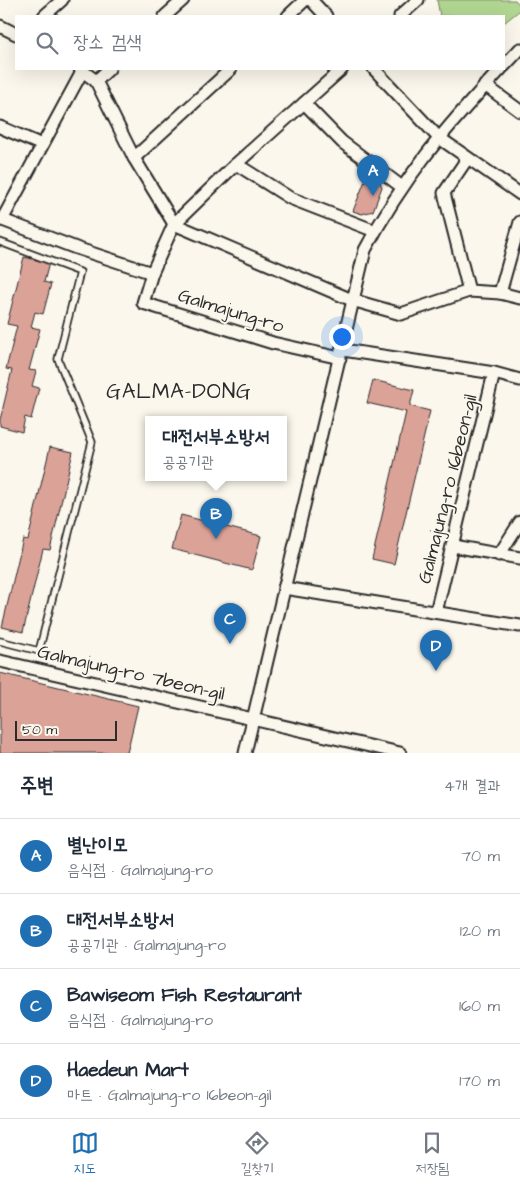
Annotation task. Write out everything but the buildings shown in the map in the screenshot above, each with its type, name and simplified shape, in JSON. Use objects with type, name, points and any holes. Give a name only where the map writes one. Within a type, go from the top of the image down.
[{"type":"street","points":[[45,15],[62,0]]},
{"type":"street","points":[[166,15],[183,0]]},
{"type":"street","points":[[289,15],[305,0]]},
{"type":"street","points":[[311,0],[325,15]]},
{"type":"street","points":[[401,15],[418,0]]},
{"type":"street","points":[[0,26],[15,34]]},
{"type":"street","points":[[505,65],[520,49]]},
{"type":"street","points":[[80,70],[1,220],[152,273],[174,224],[236,164],[341,70]]},
{"type":"street","points":[[82,70],[96,81],[134,158],[174,224],[352,300],[401,314],[468,291],[500,292],[520,298]]},
{"type":"street","points":[[96,81],[108,70]]},
{"type":"street","points":[[134,158],[230,70]]},
{"type":"street","points":[[375,70],[438,138],[520,194]]},
{"type":"street","points":[[245,753],[342,354],[352,300],[365,250],[374,231],[402,187],[438,138],[500,70]]},
{"type":"street","points":[[485,85],[520,111]]},
{"type":"street","points":[[304,103],[342,142],[402,187]]},
{"type":"street","points":[[0,127],[42,145]]},
{"type":"street","points":[[467,159],[444,193],[468,291]]},
{"type":"street","points":[[236,164],[290,198],[374,231]]},
{"type":"street","points":[[500,292],[520,222]]},
{"type":"street","name":"Galmajung-ro","points":[[152,273],[143,302],[273,343],[342,354]]},
{"type":"street","points":[[342,354],[494,373],[520,380]]},
{"type":"street","name":"Galmajung-ro 16beon-gil","points":[[436,612],[494,373]]},
{"type":"street","points":[[498,554],[520,522]]},
{"type":"street","points":[[452,546],[520,558]]},
{"type":"street","name":"Galmajung-ro 16beon-gil","points":[[284,588],[520,626]]},
{"type":"street","name":"Galmajung-ro 7beon-gil","points":[[0,661],[400,753]]},
{"type":"lane","points":[[0,242],[80,272],[58,360],[92,442],[39,650],[0,640]]},
{"type":"green space","points":[[437,0],[515,0],[520,5],[520,10],[505,22],[505,15],[440,15]]},
{"type":"place","name":"별난이모","points":[[373,196]]},
{"type":"place","name":"대전서부소방서","points":[[216,539]]},
{"type":"place","name":"Bawiseom Fish Restaurant","points":[[230,644]]},
{"type":"place","name":"Haedeun Mart","points":[[436,671]]},
{"type":"district","name":"GALMA-DONG","points":[[179,391]]}]
